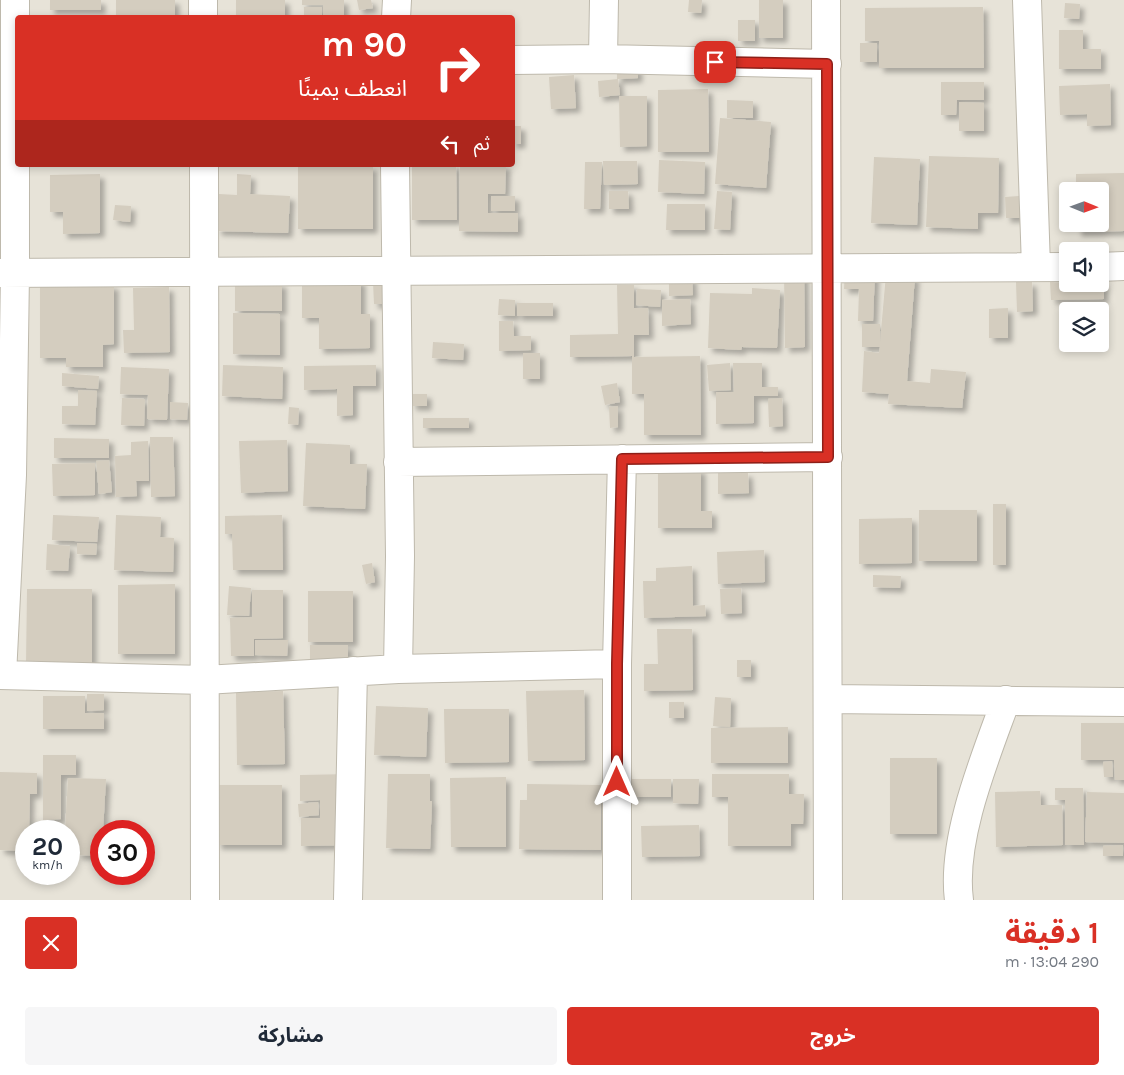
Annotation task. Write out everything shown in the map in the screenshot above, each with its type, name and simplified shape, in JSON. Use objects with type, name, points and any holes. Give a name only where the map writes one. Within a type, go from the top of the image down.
[{"type":"street","points":[[15,0],[8,42],[6,475],[1,675],[205,680],[398,669],[617,664]]},
{"type":"street","points":[[203,0],[203,15]]},
{"type":"street","points":[[396,15],[397,0]]},
{"type":"street","points":[[603,59],[604,0]]},
{"type":"street","points":[[826,0],[828,900]]},
{"type":"street","points":[[1027,0],[1036,267]]},
{"type":"street","points":[[515,60],[603,59],[827,64]]},
{"type":"street","points":[[204,167],[204,900]]},
{"type":"street","points":[[395,167],[400,556],[398,669]]},
{"type":"street","points":[[1109,266],[1124,266]]},
{"type":"street","points":[[8,273],[1059,267]]},
{"type":"street","points":[[398,462],[828,457]]},
{"type":"street","points":[[618,900],[617,664],[622,459]]},
{"type":"street","points":[[348,900],[353,672]]},
{"type":"street","points":[[828,699],[1124,702]]},
{"type":"street","points":[[959,900],[959,862],[966,820],[983,764],[1006,700]]},
{"type":"shaded area","points":[[0,0],[1124,0],[1124,900],[0,900]]},
{"type":"building","points":[[50,0],[101,0],[101,10],[50,10]]},
{"type":"building","points":[[116,0],[175,0],[175,15],[116,15]]},
{"type":"building","points":[[236,0],[285,0],[285,15],[236,15]]},
{"type":"building","points":[[302,0],[344,0],[344,15],[323,15],[323,5],[302,5]]},
{"type":"building","points":[[357,0],[371,0],[373,8],[359,10]]},
{"type":"building","points":[[689,0],[702,0],[701,13],[688,12]]},
{"type":"building","points":[[759,0],[783,0],[783,38],[759,38]]},
{"type":"building","points":[[1065,3],[1080,4],[1079,19],[1064,18]]},
{"type":"building","points":[[304,7],[322,7],[322,15],[304,15]]},
{"type":"building","points":[[983,7],[984,68],[879,68],[879,41],[865,41],[865,8]]},
{"type":"building","points":[[738,20],[755,20],[755,41],[738,41]]},
{"type":"building","points":[[1059,30],[1083,30],[1083,49],[1101,49],[1101,69],[1059,69]]},
{"type":"building","points":[[860,43],[877,43],[877,62],[860,62]]},
{"type":"building","points":[[617,68],[638,68],[638,78],[617,79]]},
{"type":"building","points":[[574,75],[576,108],[551,109],[549,77]]},
{"type":"building","points":[[618,79],[620,95],[599,97],[598,81]]},
{"type":"building","points":[[941,82],[984,82],[984,100],[957,100],[956,115],[941,115]]},
{"type":"building","points":[[1110,84],[1111,125],[1087,126],[1087,114],[1060,115],[1059,86]]},
{"type":"building","points":[[708,89],[709,152],[658,152],[658,90]]},
{"type":"building","points":[[619,96],[647,96],[647,146],[620,147]]},
{"type":"building","points":[[727,100],[753,101],[753,118],[727,118]]},
{"type":"building","points":[[959,102],[984,103],[984,131],[959,131]]},
{"type":"building","points":[[720,118],[771,122],[766,188],[715,184]]},
{"type":"building","points":[[515,126],[521,126],[521,144],[515,144]]},
{"type":"building","points":[[929,156],[999,158],[998,213],[978,213],[978,229],[926,227]]},
{"type":"building","points":[[874,157],[920,159],[917,225],[871,223]]},
{"type":"building","points":[[659,160],[705,162],[704,194],[658,192]]},
{"type":"building","points":[[603,161],[637,161],[638,184],[604,185]]},
{"type":"building","points":[[585,162],[602,162],[600,209],[584,209]]},
{"type":"building","points":[[298,167],[373,167],[373,229],[298,229]]},
{"type":"building","points":[[412,167],[456,167],[457,220],[412,220]]},
{"type":"building","points":[[460,167],[506,167],[505,194],[488,194],[488,213],[518,213],[518,232],[459,231]]},
{"type":"building","points":[[1124,173],[1124,231],[1109,231],[1109,182],[1076,182],[1076,174]]},
{"type":"building","points":[[100,174],[100,233],[63,234],[63,212],[50,212],[50,175]]},
{"type":"building","points":[[237,174],[251,175],[250,194],[290,196],[288,233],[217,231],[219,194],[237,195]]},
{"type":"building","points":[[609,191],[628,191],[629,209],[609,209]]},
{"type":"building","points":[[717,191],[732,192],[730,230],[714,229]]},
{"type":"building","points":[[491,196],[515,196],[515,211],[491,211]]},
{"type":"building","points":[[1019,196],[1020,218],[1006,218],[1005,197]]},
{"type":"building","points":[[667,204],[705,204],[705,230],[666,230]]},
{"type":"building","points":[[115,205],[131,206],[130,222],[113,220]]},
{"type":"building","points":[[804,270],[805,347],[785,348],[784,271]]},
{"type":"building","points":[[845,270],[875,271],[873,321],[858,321],[859,289],[844,289]]},
{"type":"building","points":[[886,274],[915,276],[907,381],[930,383],[931,369],[966,372],[962,408],[888,404],[889,394],[862,392],[864,351],[879,353],[880,347],[862,347],[862,324],[880,324],[880,342]]},
{"type":"building","points":[[669,277],[692,277],[693,295],[669,296]]},
{"type":"building","points":[[302,280],[361,280],[361,314],[370,314],[370,348],[319,349],[319,318],[302,318]]},
{"type":"building","points":[[373,282],[385,282],[386,304],[374,304]]},
{"type":"building","points":[[1016,282],[1032,282],[1033,311],[1017,312]]},
{"type":"building","points":[[1050,282],[1059,282],[1059,292],[1104,292],[1104,299],[1051,300]]},
{"type":"building","points":[[235,283],[282,283],[282,311],[235,311]]},
{"type":"building","points":[[40,285],[114,285],[114,344],[103,345],[103,367],[66,367],[66,358],[40,358]]},
{"type":"building","points":[[617,285],[634,285],[634,308],[648,308],[649,335],[634,335],[634,357],[700,356],[701,435],[644,435],[644,394],[632,394],[632,356],[570,357],[570,335],[618,334]]},
{"type":"building","points":[[169,287],[170,352],[124,353],[123,330],[134,330],[133,288]]},
{"type":"building","points":[[752,288],[780,290],[777,348],[742,347],[741,350],[708,348],[710,293],[752,294]]},
{"type":"building","points":[[637,289],[661,290],[660,307],[636,305]]},
{"type":"building","points":[[499,299],[515,300],[515,316],[498,315]]},
{"type":"building","points":[[690,299],[691,324],[662,326],[662,300]]},
{"type":"building","points":[[517,303],[553,303],[553,316],[517,316]]},
{"type":"building","points":[[1008,308],[1008,338],[989,338],[989,309]]},
{"type":"building","points":[[233,313],[280,314],[280,355],[233,354]]},
{"type":"building","points":[[499,321],[513,321],[514,336],[531,336],[531,350],[499,351]]},
{"type":"building","points":[[433,342],[464,344],[463,360],[432,358]]},
{"type":"building","points":[[523,353],[540,353],[540,379],[523,379]]},
{"type":"building","points":[[730,363],[731,390],[709,391],[707,365]]},
{"type":"building","points":[[733,363],[762,363],[762,387],[778,387],[778,396],[754,396],[754,423],[716,424],[716,392],[734,392]]},
{"type":"building","points":[[223,365],[283,367],[282,399],[222,396]]},
{"type":"building","points":[[376,365],[376,386],[353,386],[353,415],[337,416],[337,389],[304,390],[304,366]]},
{"type":"building","points":[[121,367],[169,369],[167,420],[147,419],[148,395],[120,394]]},
{"type":"building","points":[[62,373],[99,376],[98,389],[62,386]]},
{"type":"building","points":[[617,383],[620,402],[605,405],[601,386]]},
{"type":"building","points":[[78,390],[97,391],[95,425],[62,424],[62,406],[78,406]]},
{"type":"building","points":[[411,394],[427,394],[427,406],[412,406]]},
{"type":"building","points":[[122,398],[145,399],[144,426],[121,425]]},
{"type":"building","points":[[782,398],[783,426],[769,427],[768,399]]},
{"type":"building","points":[[170,402],[188,403],[187,420],[170,419]]},
{"type":"building","points":[[618,406],[618,427],[610,428],[609,407]]},
{"type":"building","points":[[289,407],[299,408],[298,425],[288,424]]},
{"type":"building","points":[[423,418],[469,418],[469,428],[423,428]]},
{"type":"building","points":[[150,437],[173,437],[175,496],[151,497]]},
{"type":"building","points":[[54,438],[109,439],[109,458],[54,458]]},
{"type":"building","points":[[287,440],[288,491],[241,493],[239,441]]},
{"type":"building","points":[[148,441],[149,481],[136,481],[137,496],[116,497],[115,456],[131,455],[131,442]]},
{"type":"building","points":[[306,443],[350,445],[350,464],[367,464],[365,509],[303,506]]},
{"type":"building","points":[[109,460],[112,492],[99,494],[96,461]]},
{"type":"building","points":[[95,463],[95,495],[53,496],[52,464]]},
{"type":"building","points":[[658,469],[701,469],[701,511],[712,511],[712,528],[658,528]]},
{"type":"building","points":[[718,473],[748,473],[749,493],[718,494]]},
{"type":"building","points":[[993,504],[1006,504],[1006,565],[993,565]]},
{"type":"building","points":[[919,510],[977,510],[977,561],[919,561]]},
{"type":"building","points":[[53,515],[99,517],[97,542],[52,540]]},
{"type":"building","points":[[116,515],[161,517],[160,537],[174,538],[173,572],[114,570]]},
{"type":"building","points":[[282,515],[283,570],[233,570],[232,534],[225,534],[225,516]]},
{"type":"building","points":[[912,518],[912,563],[859,564],[859,519]]},
{"type":"building","points":[[77,543],[97,544],[96,555],[77,554]]},
{"type":"building","points":[[47,544],[70,546],[68,571],[46,570]]},
{"type":"building","points":[[764,550],[765,582],[718,584],[717,552]]},
{"type":"building","points":[[372,563],[375,582],[366,584],[362,565]]},
{"type":"building","points":[[692,566],[693,606],[705,605],[706,616],[644,618],[643,581],[656,581],[656,568]]},
{"type":"building","points":[[873,575],[901,576],[900,588],[873,587]]},
{"type":"building","points":[[175,584],[175,654],[118,654],[118,585]]},
{"type":"building","points":[[229,586],[251,588],[249,616],[227,615]]},
{"type":"building","points":[[741,588],[742,613],[721,614],[720,589]]},
{"type":"building","points":[[27,589],[92,589],[92,666],[26,665]]},
{"type":"building","points":[[252,590],[283,590],[283,638],[254,639],[254,656],[231,656],[230,618],[252,617]]},
{"type":"building","points":[[308,591],[353,591],[353,642],[308,642]]},
{"type":"building","points":[[657,629],[692,629],[693,690],[644,691],[644,664],[658,664]]},
{"type":"building","points":[[255,640],[288,640],[287,656],[255,655]]},
{"type":"building","points":[[310,645],[348,645],[348,659],[310,660]]},
{"type":"building","points":[[737,660],[751,660],[751,677],[737,677]]},
{"type":"building","points":[[584,690],[585,760],[528,761],[526,691]]},
{"type":"building","points":[[283,691],[285,764],[237,765],[236,692]]},
{"type":"building","points":[[87,694],[104,694],[104,710],[87,711]]},
{"type":"building","points":[[43,696],[85,696],[85,713],[104,713],[104,729],[43,729]]},
{"type":"building","points":[[715,697],[731,698],[730,727],[713,726]]},
{"type":"building","points":[[669,702],[684,702],[684,718],[669,718]]},
{"type":"building","points":[[376,706],[428,708],[426,757],[374,755]]},
{"type":"building","points":[[444,709],[509,709],[509,762],[445,763]]},
{"type":"building","points":[[1081,723],[1124,723],[1124,780],[1115,780],[1114,760],[1081,760]]},
{"type":"building","points":[[788,727],[788,763],[711,763],[711,728]]},
{"type":"building","points":[[43,755],[76,755],[76,775],[61,775],[61,819],[43,820]]},
{"type":"building","points":[[890,758],[937,758],[937,834],[890,834]]},
{"type":"building","points":[[1112,761],[1113,777],[1104,777],[1103,762]]},
{"type":"building","points":[[0,772],[37,773],[37,794],[30,794],[29,820],[15,820],[15,851],[0,850]]},
{"type":"building","points":[[352,774],[354,845],[301,846],[301,818],[320,818],[320,800],[300,801],[300,775]]},
{"type":"building","points":[[388,774],[430,774],[430,801],[432,801],[430,849],[386,848]]},
{"type":"building","points":[[712,774],[789,774],[789,794],[804,794],[803,824],[791,824],[791,846],[728,846],[728,797],[712,797]]},
{"type":"building","points":[[506,777],[506,847],[451,847],[450,778]]},
{"type":"building","points":[[68,778],[106,779],[104,820],[90,820],[90,856],[80,855],[80,820],[66,820]]},
{"type":"building","points":[[632,779],[671,779],[671,797],[632,797]]},
{"type":"building","points":[[673,779],[699,779],[698,804],[673,803]]},
{"type":"building","points":[[527,784],[601,785],[601,850],[519,849],[520,800],[527,800]]},
{"type":"building","points":[[217,785],[282,785],[282,845],[217,845]]},
{"type":"building","points":[[1055,788],[1083,788],[1084,845],[1065,845],[1065,800],[1055,800]]},
{"type":"building","points":[[1040,791],[1041,805],[1062,805],[1063,845],[996,847],[995,792]]},
{"type":"building","points":[[1087,792],[1124,793],[1124,843],[1085,842]]},
{"type":"building","points":[[318,802],[319,815],[299,817],[298,804]]},
{"type":"building","points":[[699,825],[700,856],[642,857],[641,826]]},
{"type":"building","points":[[1123,845],[1123,856],[1103,856],[1103,846]]},
{"type":"route","points":[[617,782],[617,664],[622,459],[828,457],[827,64],[715,62]]}]
